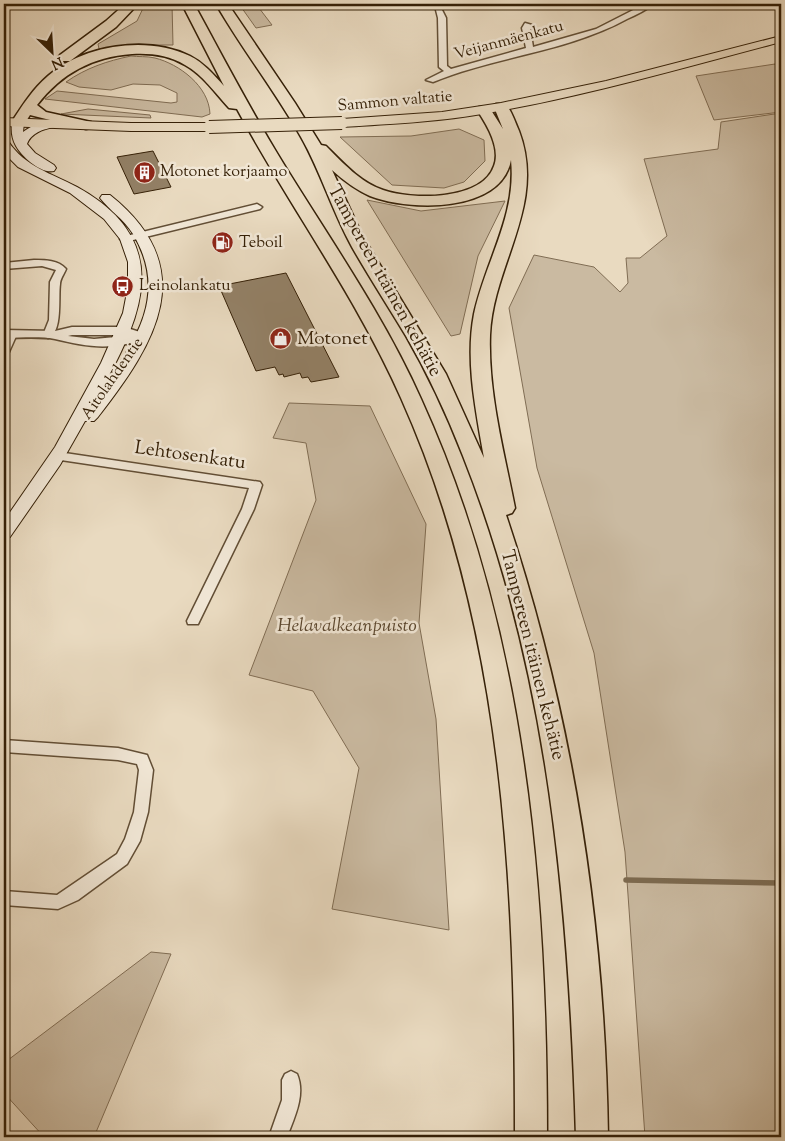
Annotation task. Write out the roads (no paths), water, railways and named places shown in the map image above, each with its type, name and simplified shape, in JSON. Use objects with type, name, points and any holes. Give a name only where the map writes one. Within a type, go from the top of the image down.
[{"type":"highway","points":[[8,122],[25,92],[38,79],[111,24],[132,4]]},
{"type":"highway","name":"Tampereen itäinen kehätie","points":[[188,4],[255,128],[346,276],[384,343],[431,444],[453,501],[486,622],[504,716],[521,849],[531,1035],[531,1137]]},
{"type":"highway","name":"Tampereen itäinen kehätie","points":[[222,4],[310,138],[346,220],[417,339],[468,441],[511,561],[546,696],[570,836],[585,974],[592,1137]]},
{"type":"highway","points":[[8,122],[64,69],[86,58],[119,51],[158,51],[180,57],[197,66],[255,128]]},
{"type":"highway","points":[[29,104],[31,109],[41,114],[86,125]]},
{"type":"highway","points":[[310,138],[350,178],[377,193],[408,200],[454,198],[468,195],[490,183],[498,176],[503,165],[503,153],[492,109]]},
{"type":"highway","points":[[492,109],[512,133],[520,170],[518,191],[508,236],[483,310],[480,360],[511,561]]},
{"type":"main road","name":"Sammon valtatie","points":[[8,122],[209,127],[342,123],[492,109],[614,82],[781,39]]},
{"type":"main road","points":[[8,122],[17,134],[21,145]]},
{"type":"main road","points":[[21,145],[24,137],[29,132],[54,124]]},
{"type":"main road","name":"Aitolahdentie","points":[[4,144],[9,153],[21,164],[71,189],[96,205],[114,221],[125,239],[133,258],[135,286],[130,315],[122,336],[81,412],[71,435],[4,533]]},
{"type":"main road","name":"Aitolahdentie","points":[[21,145],[44,165],[73,178],[109,200],[126,216],[141,236],[153,265],[155,288],[152,316],[133,356],[91,414],[71,435]]},
{"type":"street","name":"Veijanmäenkatu","points":[[430,80],[450,72],[599,30],[650,4]]},
{"type":"street","points":[[438,12],[442,18],[443,66],[450,72]]},
{"type":"street","points":[[528,25],[526,28],[530,49]]},
{"type":"street","points":[[125,239],[257,207]]},
{"type":"street","points":[[4,266],[46,263],[55,264],[61,269],[55,282],[52,335]]},
{"type":"street","points":[[4,352],[8,334],[52,335],[70,341],[122,336],[142,337]]},
{"type":"street","name":"Lehtosenkatu","points":[[58,456],[256,485],[248,509],[193,621]]},
{"type":"street","points":[[4,746],[118,754],[142,759],[146,770],[140,812],[132,841],[122,859],[72,895],[58,902],[4,898]]},
{"type":"street","points":[[278,1137],[291,1100],[291,1080]]},
{"type":"waterway","points":[[626,880],[781,883]]},
{"type":"place","name":"Motonet korjaamo","points":[[144,172]]},
{"type":"place","name":"Teboil","points":[[223,243]]},
{"type":"place","name":"Leinolankatu","points":[[123,286]]},
{"type":"place","name":"Motonet","points":[[281,339]]},
{"type":"park label","name":"Helavalkeanpuisto","points":[[347,626]]}]
